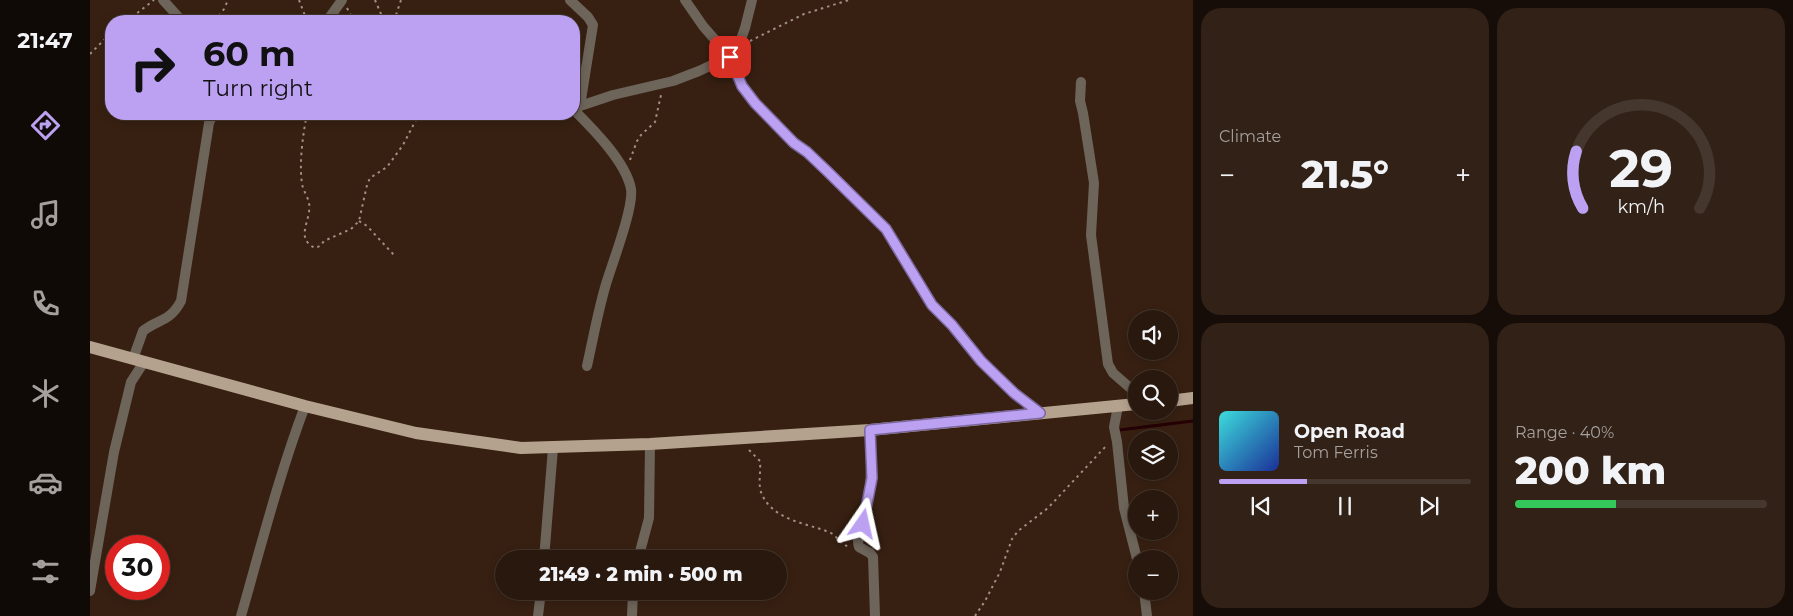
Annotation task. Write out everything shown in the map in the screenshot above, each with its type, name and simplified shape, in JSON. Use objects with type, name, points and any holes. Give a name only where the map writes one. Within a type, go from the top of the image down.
[{"type":"main road","points":[[90,347],[305,406],[416,433],[521,448],[650,444],[870,430],[1128,405]]},
{"type":"main road","points":[[1178,400],[1193,398]]},
{"type":"street","points":[[164,0],[177,15]]},
{"type":"street","points":[[570,0],[592,20],[593,25],[580,88]]},
{"type":"street","points":[[685,0],[730,57],[742,86],[755,103],[794,143],[821,165],[886,229],[932,305],[952,325],[981,361],[1014,393],[1040,413]]},
{"type":"street","points":[[580,107],[613,95],[663,83],[700,71],[730,57],[738,48],[752,0]]},
{"type":"street","points":[[333,15],[344,3]]},
{"type":"street","points":[[1081,82],[1080,101],[1094,183],[1091,235],[1108,364],[1113,373],[1128,386]]},
{"type":"street","points":[[580,113],[602,139],[623,170],[631,189],[631,198],[605,288],[587,366]]},
{"type":"street","points":[[90,591],[114,452],[131,382],[139,360],[143,331],[164,320],[174,311],[181,300],[210,120]]},
{"type":"street","points":[[241,616],[294,434],[305,406]]},
{"type":"street","points":[[1118,406],[1114,427],[1124,508],[1134,550]]},
{"type":"street","points":[[870,430],[872,478],[858,547],[870,553],[873,557],[875,616]]},
{"type":"street","points":[[640,550],[649,518],[650,444]]},
{"type":"street","points":[[545,550],[553,448]]},
{"type":"street","points":[[538,616],[540,600]]},
{"type":"street","points":[[632,616],[633,600]]},
{"type":"street","points":[[1145,600],[1147,616]]},
{"type":"path","points":[[135,15],[154,0]]},
{"type":"path","points":[[220,15],[228,0]]},
{"type":"path","points":[[299,0],[305,15]]},
{"type":"path","points":[[375,0],[381,15]]},
{"type":"path","points":[[396,15],[401,0]]},
{"type":"path","points":[[738,48],[804,14],[849,0]]},
{"type":"path","points":[[344,3],[351,15]]},
{"type":"path","points":[[90,54],[105,39]]},
{"type":"path","points":[[623,170],[632,158],[641,134],[657,118],[663,83]]},
{"type":"path","points":[[306,120],[302,146],[303,187],[309,203],[309,218],[304,231],[304,239],[315,248],[324,241],[351,229],[359,221],[370,178],[387,167],[417,120]]},
{"type":"path","points":[[359,221],[379,238],[394,255]]},
{"type":"path","points":[[976,616],[992,586],[1012,539],[1018,531],[1048,508],[1064,492],[1103,451],[1115,433]]},
{"type":"path","points":[[733,439],[752,451],[760,461],[761,492],[774,510],[799,524],[830,532],[846,546],[862,549]]},
{"type":"waterway","points":[[1119,430],[1193,421]]},
{"type":"route","points":[[730,57],[742,86],[755,103],[794,143],[807,152],[886,229],[932,305],[952,325],[981,361],[1014,393],[1040,413],[870,430],[872,478],[863,524]]}]
